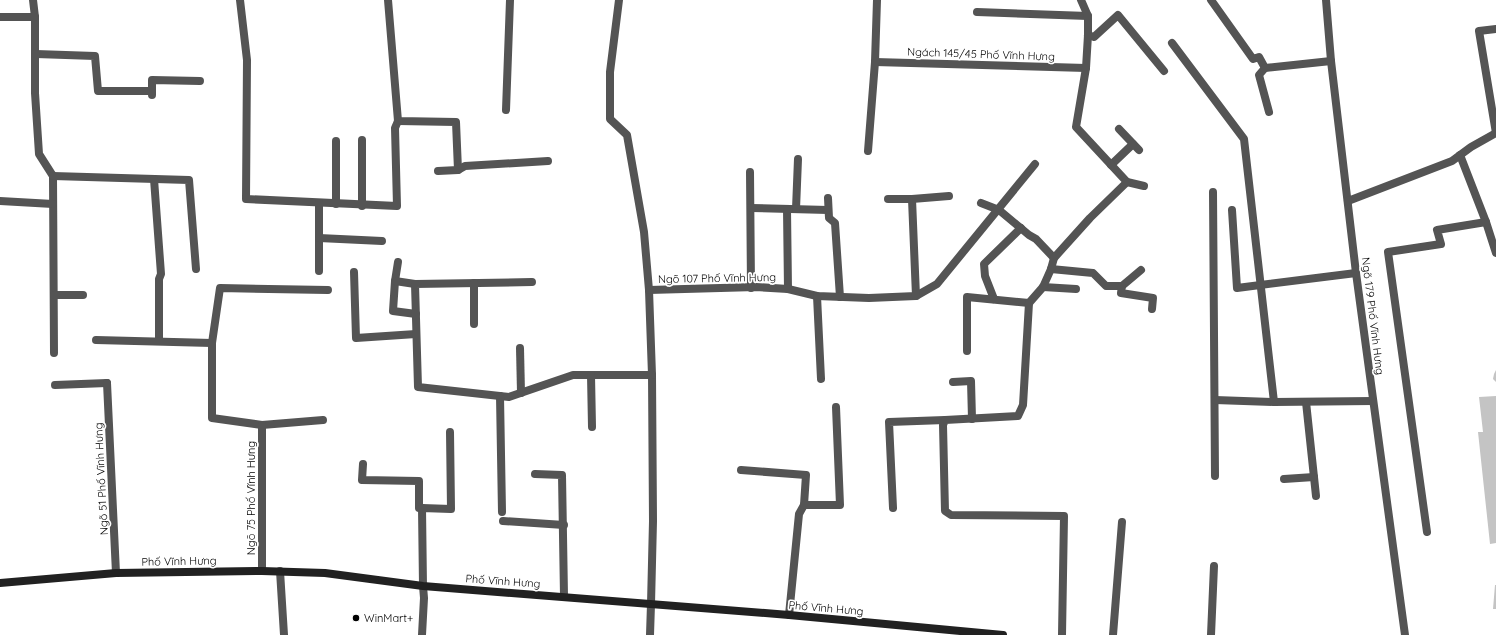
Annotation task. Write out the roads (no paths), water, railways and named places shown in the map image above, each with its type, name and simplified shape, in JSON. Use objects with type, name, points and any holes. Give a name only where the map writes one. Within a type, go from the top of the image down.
[{"type":"main road","name":"Phố Vĩnh Hưng","points":[[0,583],[116,573],[262,571],[325,573],[423,586],[789,615],[1003,635]]},
{"type":"street","points":[[33,0],[36,54],[35,93],[39,154],[53,176],[54,353]]},
{"type":"street","points":[[240,0],[248,60],[246,199],[362,206],[397,206],[395,128],[398,121],[388,0]]},
{"type":"street","points":[[506,110],[510,0]]},
{"type":"street","points":[[619,0],[610,72],[610,119],[627,135],[644,232],[650,290]]},
{"type":"street","points":[[868,151],[875,62],[877,0]]},
{"type":"street","points":[[1081,0],[1088,16],[1088,35],[1086,68],[1076,126],[1127,182],[1144,186]]},
{"type":"street","points":[[1211,0],[1252,58],[1259,57],[1265,68]]},
{"type":"street","name":"Ngõ 179 Phố Vĩnh Hưng","points":[[1326,0],[1331,61],[1356,273],[1405,635]]},
{"type":"street","points":[[977,12],[1088,16]]},
{"type":"street","points":[[1088,35],[1094,37],[1118,15],[1164,71]]},
{"type":"street","points":[[0,17],[35,17]]},
{"type":"street","points":[[1348,201],[1452,160],[1496,133],[1479,31],[1496,29]]},
{"type":"street","points":[[1172,43],[1244,139],[1274,402]]},
{"type":"street","points":[[36,54],[95,56],[98,91],[152,93],[152,80],[200,81]]},
{"type":"street","points":[[1269,112],[1259,75],[1265,68],[1331,61]]},
{"type":"street","name":"Ngách 145/45 Phố Vĩnh Hưng","points":[[875,62],[1086,68]]},
{"type":"street","points":[[398,121],[456,122],[458,170]]},
{"type":"street","points":[[1111,165],[1136,147],[1119,129]]},
{"type":"street","points":[[336,140],[336,204]]},
{"type":"street","points":[[362,140],[362,206]]},
{"type":"street","points":[[1460,155],[1486,222],[1496,253]]},
{"type":"street","points":[[796,209],[798,159]]},
{"type":"street","points":[[438,172],[458,170],[465,166],[548,161]]},
{"type":"street","points":[[912,198],[916,296],[937,284],[999,210],[1035,164]]},
{"type":"street","points":[[750,172],[751,288]]},
{"type":"street","points":[[53,176],[189,180],[196,269]]},
{"type":"street","points":[[154,179],[161,274],[159,278],[159,341]]},
{"type":"street","points":[[893,508],[890,422],[1018,416],[1023,405],[1029,303],[1043,287],[1052,269],[1054,258],[1090,218],[1127,182]]},
{"type":"street","points":[[1213,192],[1215,476]]},
{"type":"street","points":[[888,199],[949,196]]},
{"type":"street","points":[[828,198],[829,218],[834,223],[840,297]]},
{"type":"street","points":[[0,201],[53,204]]},
{"type":"street","points":[[318,203],[319,271]]},
{"type":"street","points":[[980,203],[999,210],[1029,236],[1036,239],[1054,258]]},
{"type":"street","points":[[751,208],[828,210]]},
{"type":"street","points":[[787,209],[788,289]]},
{"type":"street","points":[[1232,210],[1237,288],[1356,273]]},
{"type":"street","points":[[1427,532],[1388,252],[1441,244],[1437,230],[1486,222]]},
{"type":"street","points":[[994,299],[985,276],[984,264],[1021,228]]},
{"type":"street","points":[[319,238],[382,241]]},
{"type":"street","points":[[398,262],[394,281],[393,311],[416,314]]},
{"type":"street","points":[[1052,269],[1093,273],[1106,286],[1122,286],[1141,270]]},
{"type":"street","points":[[354,272],[356,338],[416,334]]},
{"type":"street","points":[[394,281],[415,284],[532,282]]},
{"type":"street","points":[[474,283],[474,324]]},
{"type":"street","points":[[415,284],[418,387],[509,397],[573,375],[652,375]]},
{"type":"street","points":[[1122,286],[1121,294],[1153,298],[1152,309]]},
{"type":"street","points":[[1043,287],[1076,289]]},
{"type":"street","name":"Ngõ 75 Phố Vĩnh Hưng","points":[[323,420],[262,425],[212,418],[212,343],[220,288],[328,290]]},
{"type":"street","name":"Ngõ 107 Phố Vĩnh Hưng","points":[[650,635],[653,522],[650,290],[751,288],[788,289],[817,296],[869,298],[916,296]]},
{"type":"street","points":[[54,295],[83,295]]},
{"type":"street","points":[[817,296],[821,379]]},
{"type":"street","points":[[967,351],[967,297],[1029,303]]},
{"type":"street","points":[[96,340],[212,343]]},
{"type":"street","points":[[520,348],[521,393]]},
{"type":"street","points":[[591,375],[592,426]]},
{"type":"street","points":[[953,382],[972,381],[972,419]]},
{"type":"street","name":"Ngõ 51 Phố Vĩnh Hưng","points":[[55,385],[107,383],[116,573]]},
{"type":"street","points":[[500,396],[502,512]]},
{"type":"street","points":[[1215,400],[1274,402],[1373,401]]},
{"type":"street","points":[[1306,402],[1316,496]]},
{"type":"street","points":[[804,505],[840,505],[836,407]]},
{"type":"street","points":[[945,420],[943,425],[945,510],[951,515],[1064,516],[1062,635]]},
{"type":"street","name":"Ngõ 75 Phố Vĩnh Hưng","points":[[262,425],[262,571]]},
{"type":"street","points":[[363,464],[362,480],[419,481],[419,508],[451,509],[450,432]]},
{"type":"street","points":[[741,470],[806,475],[804,505],[799,514],[789,615]]},
{"type":"street","points":[[535,474],[562,475],[564,596]]},
{"type":"street","points":[[1284,479],[1314,477]]},
{"type":"street","points":[[422,508],[424,598],[422,635]]},
{"type":"street","points":[[503,521],[564,525]]},
{"type":"street","points":[[1113,635],[1122,522]]},
{"type":"street","points":[[1211,635],[1214,566]]},
{"type":"street","points":[[280,571],[284,635]]},
{"type":"place","name":"WinMart+","points":[[356,618]]}]
